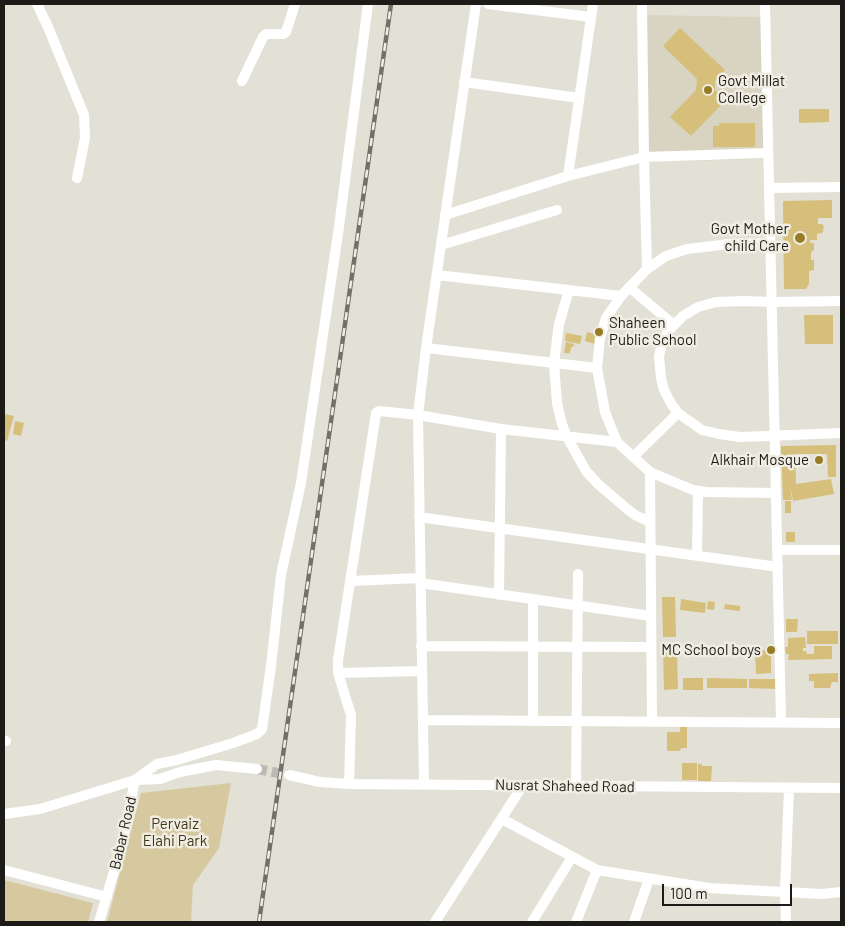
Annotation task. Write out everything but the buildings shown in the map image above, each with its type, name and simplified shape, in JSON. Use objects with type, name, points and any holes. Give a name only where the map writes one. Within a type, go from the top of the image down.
[{"type":"street","points":[[37,4],[84,115],[84,138],[77,178]]},
{"type":"street","points":[[242,81],[263,37],[266,34],[283,34],[286,32],[295,4]]},
{"type":"street","points":[[4,814],[40,809],[135,780],[157,764],[233,743],[257,734],[262,729],[281,575],[301,483],[340,217],[368,4]]},
{"type":"street","points":[[424,784],[418,415],[436,275],[476,4]]},
{"type":"street","points":[[488,4],[591,17]]},
{"type":"street","points":[[568,176],[592,4]]},
{"type":"street","points":[[642,4],[647,269]]},
{"type":"street","points":[[765,4],[781,722]]},
{"type":"street","points":[[464,82],[579,98]]},
{"type":"street","points":[[445,215],[568,176],[644,157],[768,152]]},
{"type":"street","points":[[769,188],[841,187]]},
{"type":"street","points":[[441,245],[557,210]]},
{"type":"street","points":[[771,243],[729,244],[687,249],[666,256],[647,269],[620,296],[606,318],[602,327],[597,368],[605,412],[618,442],[650,472],[698,491],[728,493],[776,492]]},
{"type":"street","points":[[436,275],[620,296]]},
{"type":"street","points":[[629,287],[674,325]]},
{"type":"street","points":[[569,290],[559,324],[554,363],[557,403],[567,437],[586,471],[598,484],[626,508],[650,522]]},
{"type":"street","points":[[841,301],[744,301],[716,302],[698,306],[674,325],[662,343],[659,367],[664,390],[678,413],[702,430],[740,436],[841,433]]},
{"type":"street","points":[[426,348],[597,368]]},
{"type":"street","points":[[349,784],[350,715],[338,674],[338,660],[376,413],[379,411],[418,415],[501,429],[618,442]]},
{"type":"street","points":[[632,457],[678,413]]},
{"type":"street","points":[[499,595],[501,429]]},
{"type":"street","points":[[650,472],[652,722]]},
{"type":"street","points":[[697,556],[698,491]]},
{"type":"street","points":[[419,517],[778,567]]},
{"type":"street","points":[[777,550],[841,550]]},
{"type":"street","points":[[576,786],[578,574]]},
{"type":"street","points":[[350,582],[420,581],[499,595],[651,616]]},
{"type":"street","points":[[532,599],[533,721]]},
{"type":"street","points":[[421,646],[652,647]]},
{"type":"street","points":[[338,674],[422,671]]},
{"type":"street","points":[[423,720],[841,723]]},
{"type":"street","name":"Babar Road","points":[[99,922],[121,848],[135,780],[160,779],[203,767],[232,766],[257,769]]},
{"type":"street","name":"Nusrat Shaheed Road","points":[[289,775],[320,782],[349,784],[841,788]]},
{"type":"street","points":[[436,922],[523,785]]},
{"type":"street","points":[[786,922],[785,892],[789,788]]},
{"type":"street","points":[[502,819],[597,870],[709,888],[822,894],[841,892]]},
{"type":"street","points":[[532,922],[572,857]]},
{"type":"street","points":[[4,870],[107,897]]},
{"type":"street","points":[[576,922],[597,870]]},
{"type":"street","points":[[634,922],[649,878]]},
{"type":"shaded area","points":[[645,15],[761,17],[764,159],[648,162]]},
{"type":"green space","name":"Pervaiz Elahi Park","points":[[231,783],[219,848],[193,885],[191,922],[107,922],[141,793]]},
{"type":"green space","points":[[4,880],[93,903],[88,922],[4,922]]},
{"type":"tunnel","points":[[257,769],[289,775]]},
{"type":"railway","points":[[259,922],[391,4]]},
{"type":"place","name":"Govt Millat College","points":[[708,90]]},
{"type":"place","name":"Govt Mother child Care","points":[[800,238]]},
{"type":"place","name":"Shaheen Public School","points":[[599,332]]},
{"type":"place","name":"Alkhair Mosque","points":[[819,460]]},
{"type":"place","name":"MC School boys","points":[[771,650]]}]
